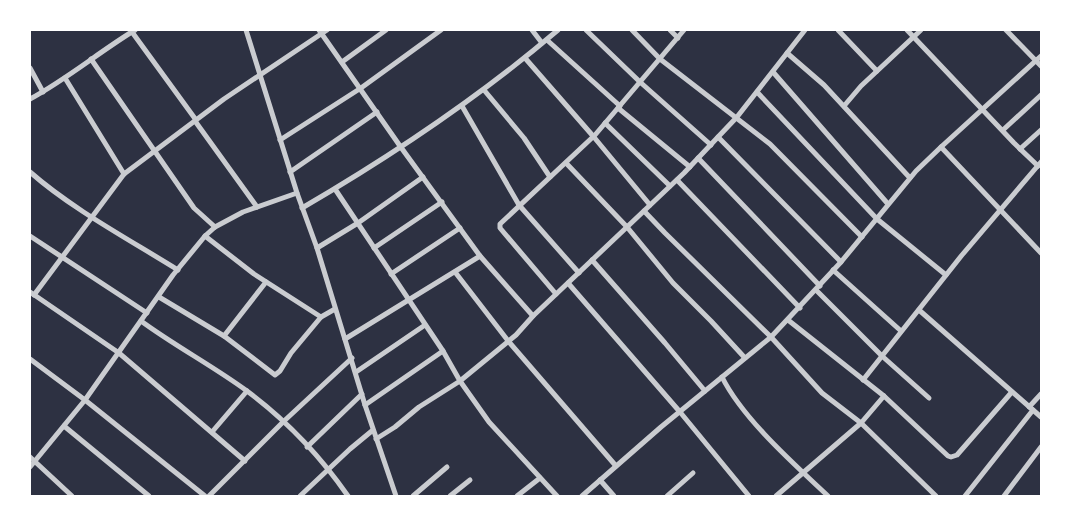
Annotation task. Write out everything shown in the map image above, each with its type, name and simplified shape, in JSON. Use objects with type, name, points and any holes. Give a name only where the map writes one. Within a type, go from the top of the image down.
[{"type":"street","points":[[246,30],[297,194],[317,248],[365,405],[396,496]]},
{"type":"street","points":[[245,461],[118,353],[32,294],[124,174],[320,32],[327,30]]},
{"type":"street","points":[[342,62],[386,30]]},
{"type":"street","points":[[280,140],[361,88],[442,30]]},
{"type":"street","points":[[532,30],[690,167]]},
{"type":"street","points":[[302,208],[462,106],[558,30]]},
{"type":"street","points":[[586,30],[640,82],[711,145]]},
{"type":"street","points":[[632,30],[660,59],[770,144],[862,237]]},
{"type":"street","points":[[670,30],[678,38]]},
{"type":"street","points":[[556,294],[500,228],[500,224],[503,219],[594,136],[684,30]]},
{"type":"street","points":[[376,439],[395,427],[419,407],[460,381],[509,342],[533,316],[677,180],[711,145],[737,117],[805,30]]},
{"type":"street","points":[[838,30],[877,71]]},
{"type":"street","points":[[863,380],[1000,209],[1040,164],[1020,149],[907,30]]},
{"type":"street","points":[[844,106],[877,71],[921,30]]},
{"type":"street","points":[[1006,30],[1041,66]]},
{"type":"street","points":[[30,99],[65,78],[91,58],[134,31],[195,121],[257,207]]},
{"type":"street","points":[[320,32],[480,256],[533,316]]},
{"type":"street","points":[[788,52],[824,85],[910,178]]},
{"type":"street","points":[[582,496],[771,337],[841,262],[910,178],[941,147],[1041,56]]},
{"type":"street","points":[[91,58],[194,208],[215,227]]},
{"type":"street","points":[[525,58],[594,136],[650,205]]},
{"type":"street","points":[[30,68],[42,92]]},
{"type":"street","points":[[773,72],[888,204]]},
{"type":"street","points":[[65,78],[124,174]]},
{"type":"street","points":[[484,90],[524,138],[550,177]]},
{"type":"street","points":[[757,92],[877,219],[946,275]]},
{"type":"street","points":[[1002,130],[1041,95]]},
{"type":"street","points":[[462,106],[519,205],[579,273]]},
{"type":"street","points":[[290,172],[377,112]]},
{"type":"street","points":[[605,123],[670,186]]},
{"type":"street","points":[[1020,149],[1041,130]]},
{"type":"street","points":[[718,137],[841,262]]},
{"type":"street","points":[[941,147],[1041,253]]},
{"type":"street","points":[[698,158],[882,356],[929,398]]},
{"type":"street","points":[[566,163],[627,227],[673,283],[711,320],[745,358]]},
{"type":"street","points":[[30,172],[48,187],[178,270]]},
{"type":"street","points":[[317,248],[358,223],[423,177]]},
{"type":"street","points":[[677,180],[800,308]]},
{"type":"street","points":[[335,188],[443,351],[460,381],[489,422],[556,496]]},
{"type":"street","points":[[30,467],[85,400],[178,270],[205,236],[215,227],[243,212],[297,194]]},
{"type":"street","points":[[374,248],[442,202]]},
{"type":"street","points":[[644,211],[665,234],[771,337],[822,393],[861,423],[936,496]]},
{"type":"street","points":[[391,274],[460,228]]},
{"type":"street","points":[[30,236],[147,313]]},
{"type":"street","points":[[205,236],[266,282],[320,317]]},
{"type":"street","points":[[345,339],[480,256]]},
{"type":"street","points":[[592,260],[705,391]]},
{"type":"street","points":[[833,270],[901,331]]},
{"type":"street","points":[[455,272],[509,342],[616,466]]},
{"type":"street","points":[[224,336],[266,282]]},
{"type":"street","points":[[568,283],[680,412],[749,496]]},
{"type":"street","points":[[159,296],[224,336],[277,375],[291,353],[320,317],[336,309]]},
{"type":"street","points":[[918,310],[1041,417]]},
{"type":"street","points":[[788,320],[884,396],[951,457],[957,455],[1011,392]]},
{"type":"street","points":[[141,321],[247,391],[283,422],[329,469],[348,496]]},
{"type":"street","points":[[356,372],[425,325]]},
{"type":"street","points":[[365,405],[443,351]]},
{"type":"street","points":[[209,496],[283,422],[352,358]]},
{"type":"street","points":[[30,359],[85,400],[205,496]]},
{"type":"street","points":[[722,377],[746,413],[803,473],[828,496]]},
{"type":"street","points":[[212,432],[247,391]]},
{"type":"street","points":[[307,447],[362,394]]},
{"type":"street","points":[[965,496],[1041,394]]},
{"type":"street","points":[[776,496],[861,423],[884,396]]},
{"type":"street","points":[[64,426],[149,496]]},
{"type":"street","points":[[300,496],[373,430]]},
{"type":"street","points":[[1004,496],[1041,448]]},
{"type":"street","points":[[30,457],[72,496]]},
{"type":"street","points":[[413,496],[447,468]]},
{"type":"street","points":[[667,496],[693,473]]},
{"type":"street","points":[[517,496],[540,478]]},
{"type":"street","points":[[450,496],[470,480]]},
{"type":"street","points":[[600,480],[614,496]]}]
